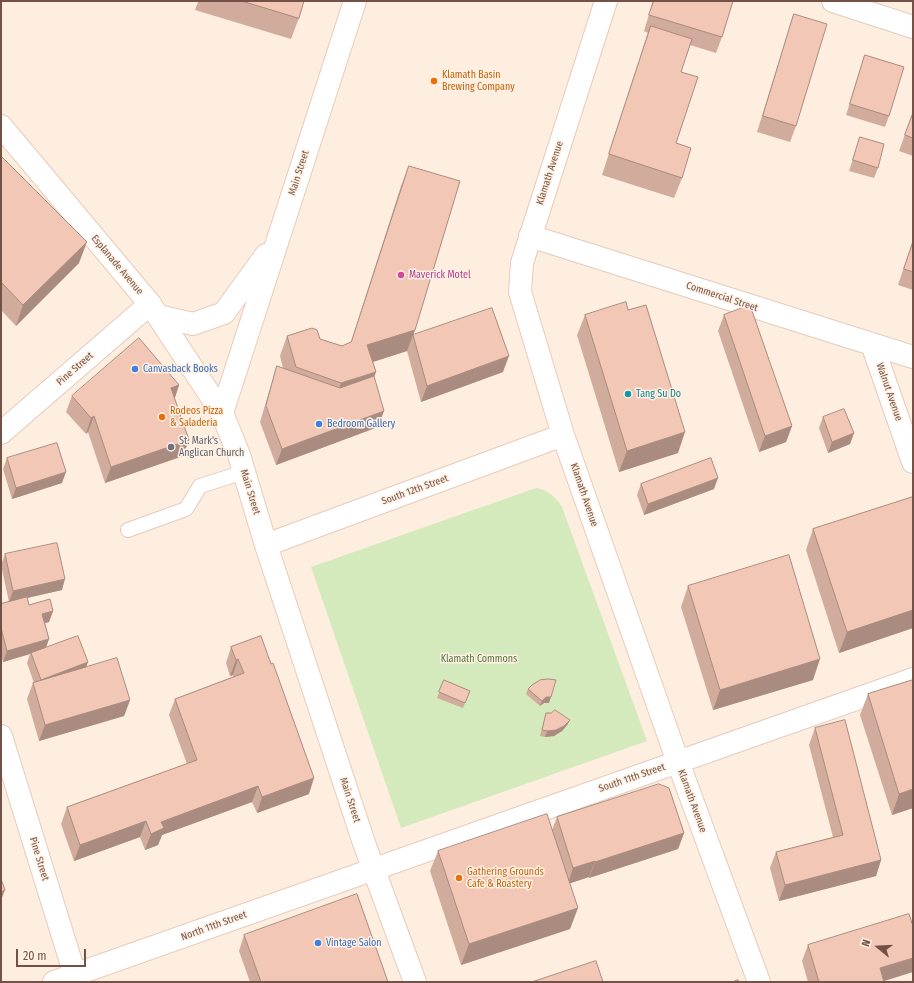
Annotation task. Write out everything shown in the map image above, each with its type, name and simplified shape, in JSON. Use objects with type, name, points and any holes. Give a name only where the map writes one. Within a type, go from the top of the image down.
[{"type":"street","name":"Main Street","points":[[355,1],[222,413],[239,455],[266,545],[373,870],[415,982]]},
{"type":"street","name":"Klamath Avenue","points":[[606,1],[522,263],[520,292],[563,435],[678,762],[759,982]]},
{"type":"street","points":[[833,1],[913,27]]},
{"type":"street","name":"Esplanade Avenue","points":[[1,126],[154,310],[222,413]]},
{"type":"street","points":[[154,310],[192,324],[224,313],[279,236]]},
{"type":"street","name":"Commercial Street","points":[[530,236],[913,357]]},
{"type":"street","name":"Pine Street","points":[[1,433],[154,310]]},
{"type":"street","name":"Walnut Avenue","points":[[872,344],[913,462]]},
{"type":"street","name":"South 12th Street","points":[[266,545],[563,435]]},
{"type":"street","name":"South 11th Street","points":[[373,870],[913,679]]},
{"type":"street","name":"Pine Street","points":[[1,736],[76,979]]},
{"type":"street","name":"North 11th Street","points":[[54,982],[76,979],[373,870]]},
{"type":"lane","points":[[128,530],[186,509],[200,486],[244,472]]},
{"type":"green space","name":"Klamath Commons","points":[[536,488],[551,494],[562,507],[647,741],[401,828],[311,567]]},
{"type":"building","points":[[242,1],[304,1],[299,18]]},
{"type":"building","points":[[654,1],[733,1],[722,37],[649,15]]},
{"type":"building","points":[[794,14],[827,24],[796,126],[763,116]]},
{"type":"building","points":[[651,26],[692,39],[681,72],[698,77],[676,143],[691,148],[682,178],[609,154]]},
{"type":"building","points":[[865,55],[904,67],[889,116],[850,104]]},
{"type":"building","points":[[913,113],[913,138],[905,135]]},
{"type":"building","points":[[860,137],[884,144],[878,168],[853,160]]},
{"type":"building","points":[[1,156],[87,242],[23,305],[1,282]]},
{"type":"building","name":"Maverick Motel","points":[[409,166],[460,181],[415,330],[367,345],[376,372],[341,383],[296,367],[287,336],[312,328],[317,330],[320,339],[342,346],[351,342]]},
{"type":"building","points":[[913,242],[913,272],[904,269]]},
{"type":"building","name":"Tang Su Do","points":[[626,302],[628,310],[646,305],[685,432],[627,451],[585,315]]},
{"type":"building","points":[[750,305],[792,426],[765,436],[724,315]]},
{"type":"building","points":[[492,308],[509,356],[427,386],[413,335]]},
{"type":"building","points":[[139,338],[179,385],[171,388],[189,440],[111,467],[94,416],[91,418],[72,396]]},
{"type":"building","name":"Bedroom Gallery","points":[[277,366],[340,388],[374,376],[384,411],[282,449],[266,406]]},
{"type":"building","points":[[844,409],[854,433],[832,442],[823,417]]},
{"type":"building","points":[[57,443],[66,472],[16,488],[7,458]]},
{"type":"building","points":[[711,458],[718,478],[648,504],[641,484]]},
{"type":"building","points":[[913,497],[913,610],[847,632],[813,529]]},
{"type":"building","points":[[57,543],[65,579],[13,591],[5,554]]},
{"type":"building","points":[[789,555],[820,659],[720,690],[688,586]]},
{"type":"building","points":[[27,597],[29,605],[50,599],[53,611],[42,614],[49,639],[7,651],[1,628],[1,604]]},
{"type":"building","points":[[78,636],[88,662],[41,680],[31,653]]},
{"type":"building","points":[[261,636],[271,664],[273,663],[314,778],[262,797],[258,786],[161,822],[164,828],[151,834],[146,821],[80,845],[67,807],[197,760],[175,699],[244,673],[238,659],[236,660],[231,647]]},
{"type":"building","points":[[117,658],[130,700],[45,725],[33,683]]},
{"type":"building","points":[[444,680],[470,691],[465,703],[439,692]]},
{"type":"building","points":[[540,680],[556,680],[551,697],[546,697],[542,701],[528,689]]},
{"type":"building","points":[[913,680],[913,789],[899,794],[868,694]]},
{"type":"building","points":[[555,710],[570,720],[564,726],[556,730],[542,730],[546,713],[551,713]]},
{"type":"building","points":[[845,720],[881,860],[785,885],[776,852],[843,835],[815,728]]},
{"type":"building","points":[[659,784],[669,788],[684,833],[573,868],[557,817]]},
{"type":"building","points":[[547,814],[578,908],[469,944],[438,851]]},
{"type":"building","points":[[1,879],[5,890],[1,892]]},
{"type":"building","points":[[357,894],[388,982],[261,982],[244,935]]},
{"type":"building","points":[[909,914],[913,926],[913,958],[880,968],[884,982],[819,982],[808,945]]},
{"type":"building","points":[[596,961],[603,982],[532,982]]},
{"type":"place","name":"Klamath Basin Brewing Company","points":[[434,81]]},
{"type":"place","name":"Maverick Motel","points":[[401,275]]},
{"type":"place","name":"Canvasback Books","points":[[135,369]]},
{"type":"place","name":"Tang Su Do","points":[[628,394]]},
{"type":"place","name":"Rodeos Pizza & Saladeria","points":[[162,417]]},
{"type":"place","name":"Bedroom Gallery","points":[[319,424]]},
{"type":"place","name":"St. Mark's Anglican Church","points":[[171,447]]},
{"type":"place","name":"Gathering Grounds Cafe & Roastery","points":[[459,878]]},
{"type":"place","name":"Vintage Salon","points":[[318,943]]}]
